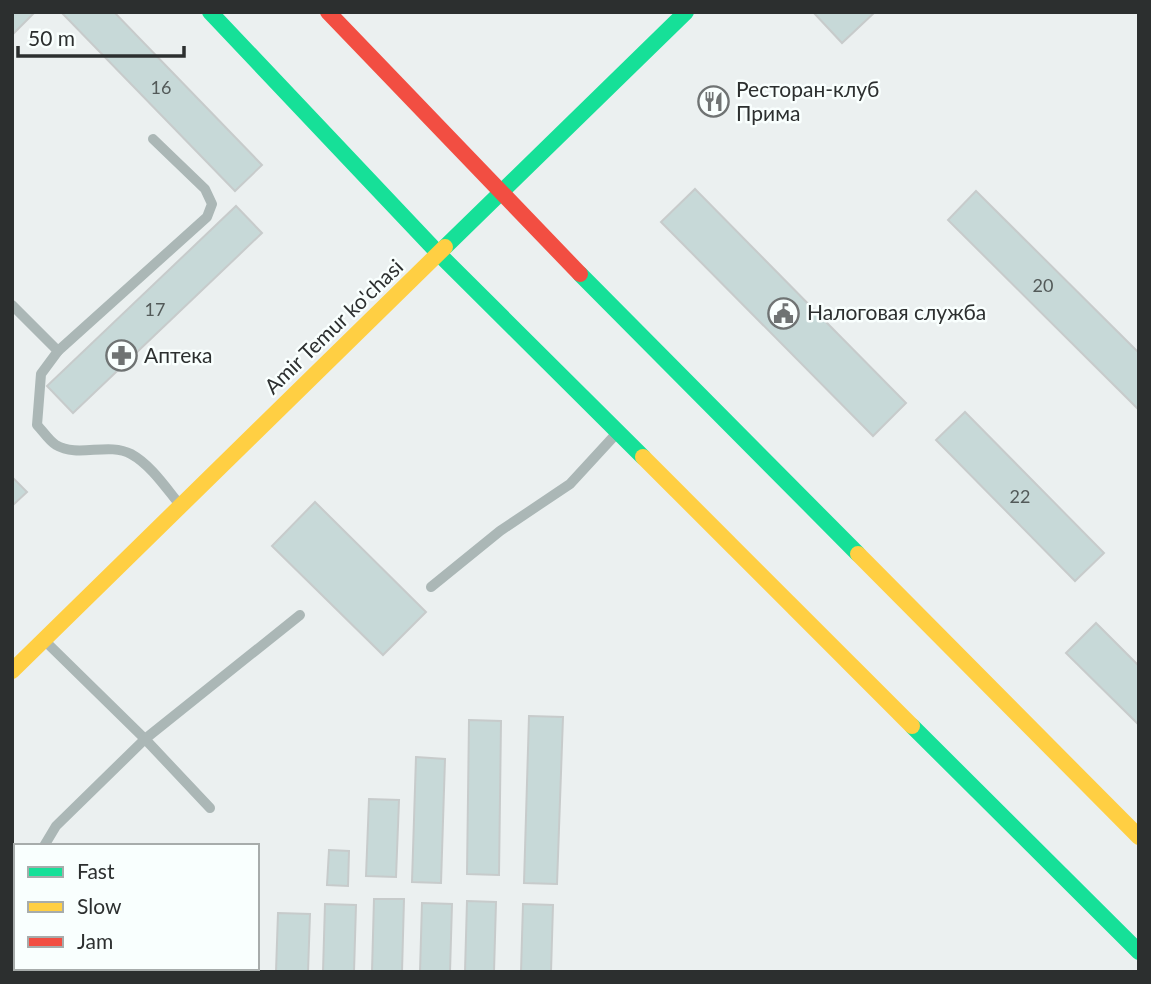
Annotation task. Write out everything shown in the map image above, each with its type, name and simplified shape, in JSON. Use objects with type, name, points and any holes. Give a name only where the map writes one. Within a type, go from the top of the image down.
[{"type":"street","points":[[210,12],[439,254],[1139,952]]},
{"type":"street","points":[[328,12],[500,194],[1139,837]]},
{"type":"street","name":"Amir Temur ko'chasi","points":[[12,671],[685,12]]},
{"type":"lane","points":[[153,139],[205,189],[212,204],[207,217],[58,351],[41,374],[37,425],[55,445],[78,450],[105,449],[130,453],[148,468],[181,506]]},
{"type":"lane","points":[[12,305],[58,351]]},
{"type":"lane","points":[[431,587],[500,531],[570,484],[617,432]]},
{"type":"lane","points":[[45,844],[56,826],[145,739],[300,615]]},
{"type":"lane","points":[[44,640],[145,739],[210,808]]},
{"type":"building","points":[[12,12],[35,12],[12,35]]},
{"type":"building","points":[[61,12],[114,12],[262,165],[235,191]]},
{"type":"building","points":[[813,12],[875,12],[842,43]]},
{"type":"building","points":[[695,189],[906,403],[873,436],[661,222]]},
{"type":"building","points":[[976,191],[1139,353],[1139,410],[948,220]]},
{"type":"building","points":[[236,206],[262,233],[73,413],[47,386]]},
{"type":"building","points":[[965,412],[1104,553],[1075,581],[936,440]]},
{"type":"building","points":[[12,477],[27,492],[12,506]]},
{"type":"building","points":[[315,502],[426,612],[383,655],[272,546]]},
{"type":"building","points":[[1096,623],[1139,666],[1139,725],[1066,653]]},
{"type":"building","points":[[529,716],[563,717],[557,884],[524,883]]},
{"type":"building","points":[[469,720],[501,721],[499,875],[467,874]]},
{"type":"building","points":[[416,757],[445,759],[441,883],[412,882]]},
{"type":"building","points":[[369,799],[399,800],[396,877],[366,876]]},
{"type":"building","points":[[329,850],[349,851],[348,886],[327,885]]},
{"type":"building","points":[[374,899],[404,899],[402,972],[372,972]]},
{"type":"building","points":[[467,901],[496,902],[494,972],[465,972]]},
{"type":"building","points":[[422,903],[452,904],[450,972],[420,972]]},
{"type":"building","points":[[325,904],[356,905],[354,972],[323,972]]},
{"type":"building","points":[[523,904],[553,905],[551,972],[521,972]]},
{"type":"building","points":[[278,913],[310,914],[308,972],[276,972]]},
{"type":"traffic: fast","points":[[210,12],[439,254],[643,457]]},
{"type":"traffic: fast","points":[[445,247],[686,12]]},
{"type":"traffic: fast","points":[[580,274],[858,554]]},
{"type":"traffic: fast","points":[[912,726],[1139,952]]},
{"type":"traffic: slow","points":[[12,671],[445,247]]},
{"type":"traffic: slow","points":[[643,457],[912,726]]},
{"type":"traffic: slow","points":[[858,554],[1139,837]]},
{"type":"traffic: jam","points":[[328,12],[580,274]]},
{"type":"place","name":"Ресторан-клуб Прима","points":[[713,102]]},
{"type":"place","name":"Налоговая служба","points":[[784,313]]},
{"type":"place","name":"Аптека","points":[[121,356]]}]
